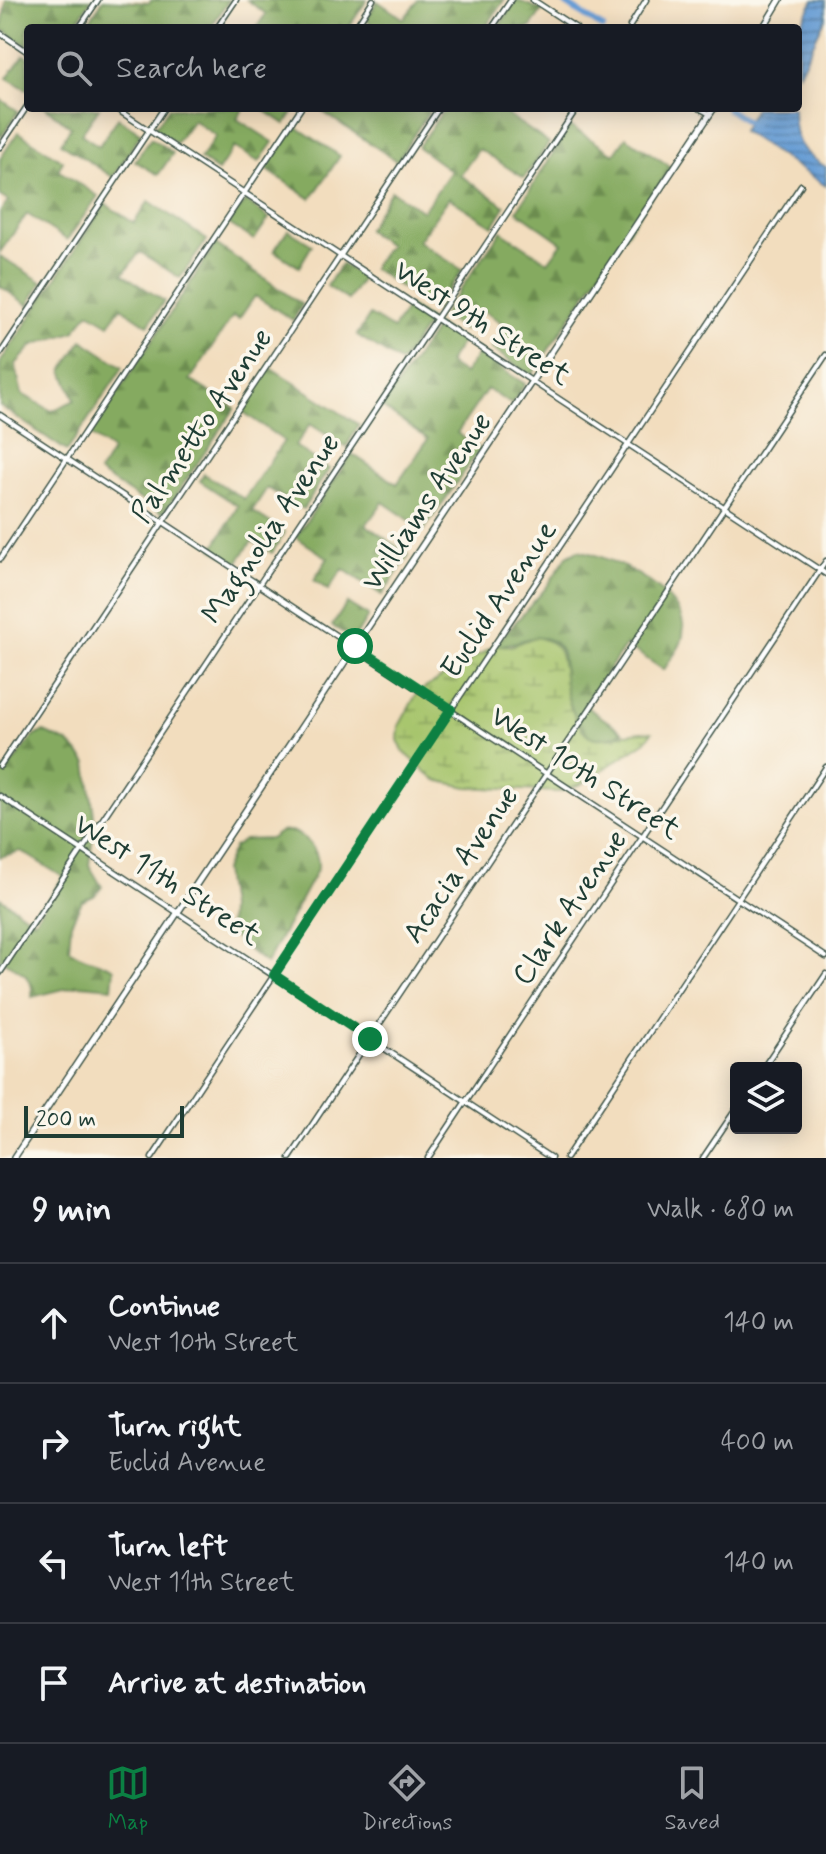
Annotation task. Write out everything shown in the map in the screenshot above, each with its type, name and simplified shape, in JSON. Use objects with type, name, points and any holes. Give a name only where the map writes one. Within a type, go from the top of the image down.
[{"type":"street","points":[[82,24],[98,0]]},
{"type":"street","points":[[220,24],[236,0]]},
{"type":"street","points":[[358,24],[373,0]]},
{"type":"street","points":[[495,24],[511,0]]},
{"type":"street","points":[[533,0],[570,24]]},
{"type":"street","points":[[631,24],[646,0]]},
{"type":"street","points":[[765,24],[780,0]]},
{"type":"street","points":[[0,33],[24,49]]},
{"type":"street","points":[[0,147],[24,111]]},
{"type":"street","name":"West 9th Street","points":[[121,112],[826,574]]},
{"type":"street","points":[[0,354],[161,112]]},
{"type":"street","points":[[0,559],[298,112]]},
{"type":"street","name":"Palmetto Avenue","points":[[0,766],[436,112]]},
{"type":"street","name":"Magnolia Avenue","points":[[0,973],[574,112]]},
{"type":"street","points":[[706,112],[710,114]]},
{"type":"street","name":"Williams Avenue","points":[[14,1158],[710,114]]},
{"type":"street","name":"Euclid Avenue","points":[[152,1158],[801,185]]},
{"type":"street","name":"Acacia Avenue","points":[[290,1158],[826,355]]},
{"type":"street","name":"West 10th Street","points":[[0,415],[826,957]]},
{"type":"street","name":"Clark Avenue","points":[[428,1158],[826,561]]},
{"type":"street","points":[[566,1158],[826,767]]},
{"type":"street","name":"West 11th Street","points":[[0,796],[551,1158]]},
{"type":"street","points":[[767,1062],[826,974]]},
{"type":"street","points":[[703,1158],[730,1118]]},
{"type":"green space","points":[[6,0],[91,0],[76,24],[24,24],[24,43],[2,29]]},
{"type":"green space","points":[[103,0],[149,3],[152,0],[229,0],[213,24],[88,24]]},
{"type":"green space","points":[[247,0],[367,0],[351,24],[259,24],[266,14]]},
{"type":"green space","points":[[418,0],[504,0],[488,24],[372,24],[367,20],[377,1],[404,19]]},
{"type":"green space","points":[[516,0],[542,10],[533,24],[501,24]]},
{"type":"green space","points":[[24,55],[24,88],[7,78]]},
{"type":"green space","points":[[0,99],[18,111],[2,136],[0,134]]},
{"type":"green space","points":[[51,112],[96,112],[81,134],[99,146],[118,118],[141,133],[113,177],[61,143],[71,127]]},
{"type":"green space","points":[[166,112],[241,112],[237,119],[273,142],[259,162],[234,147],[218,171],[200,159],[216,136],[193,120],[176,143],[154,129]]},
{"type":"green space","points":[[267,112],[293,112],[285,124]]},
{"type":"green space","points":[[323,112],[428,112],[397,161]]},
{"type":"green space","points":[[442,112],[503,112],[549,143],[524,178],[479,149],[460,175],[505,206],[493,226],[449,198],[418,241],[462,270],[435,310],[372,268],[389,245],[367,230],[391,191],[423,211],[451,171],[418,147]]},
{"type":"green space","points":[[295,126],[340,156],[311,199],[266,169]]},
{"type":"green space","points":[[570,126],[614,154],[626,137],[671,167],[531,376],[491,348],[507,326],[480,309],[464,331],[445,318],[444,313],[501,231],[548,262],[562,243],[517,211]]},
{"type":"green space","points":[[18,132],[63,161],[58,170],[98,196],[67,240],[27,214],[0,252],[0,212],[8,201],[0,196],[0,159]]},
{"type":"green space","points":[[151,138],[173,153],[158,175],[135,161]]},
{"type":"green space","points":[[149,201],[207,240],[180,278],[140,252],[123,274],[164,301],[148,325],[121,307],[109,324],[89,312],[74,332],[33,345],[15,365],[22,394],[52,411],[75,400],[63,371],[82,340],[123,367],[67,451],[0,406],[0,363],[105,204],[134,223]]},
{"type":"green space","points":[[245,201],[269,218],[254,240],[229,224]]},
{"type":"green space","points":[[288,230],[312,245],[299,267],[274,251]]},
{"type":"green space","points":[[216,244],[302,305],[293,320],[255,296],[239,319],[233,316],[190,380],[235,408],[163,514],[99,473],[112,451],[90,435]]},
{"type":"green space","points":[[0,256],[42,282],[28,305],[0,286]]},
{"type":"green space","points":[[341,264],[363,277],[348,300],[327,286]]},
{"type":"green space","points":[[409,305],[430,320],[401,363],[357,335],[370,315],[393,329]]},
{"type":"green space","points":[[438,325],[462,342],[448,363],[464,374],[478,354],[525,384],[511,404],[487,389],[457,433],[480,449],[424,530],[383,502],[366,525],[409,555],[382,595],[343,569],[328,590],[314,580],[328,558],[296,537],[352,454],[397,484],[428,439],[382,407]]},
{"type":"green space","points":[[270,367],[359,425],[346,447],[310,424],[295,446],[329,469],[303,509],[267,488],[252,511],[285,532],[272,553],[252,541],[237,563],[213,549],[238,506],[200,481],[204,474],[244,499],[284,441],[242,411]]},
{"type":"green space","points":[[578,550],[611,561],[649,582],[677,610],[683,626],[681,643],[664,670],[626,645],[584,705],[623,732],[606,739],[589,736],[577,721],[565,685],[562,654],[556,644],[537,638],[495,645],[546,588],[567,556]]},
{"type":"green space","points":[[347,603],[368,616],[354,639],[332,626]]},
{"type":"green space","points":[[535,637],[551,643],[559,652],[570,705],[587,734],[597,738],[652,732],[646,741],[581,784],[558,792],[467,787],[435,780],[403,751],[398,740],[399,726],[417,693],[495,645],[511,646]]},
{"type":"green space","points":[[44,732],[69,743],[87,763],[95,823],[89,865],[102,887],[94,896],[82,901],[71,923],[69,949],[114,969],[112,988],[80,985],[32,997],[28,978],[0,959],[0,898],[34,921],[63,877],[21,851],[0,857],[0,771],[12,763],[31,740]]},
{"type":"green space","points":[[292,831],[312,846],[318,868],[266,964],[228,933],[229,908],[224,870],[234,847],[244,840],[270,839],[280,832]]},
{"type":"water","points":[[814,0],[826,0],[826,17],[802,67],[802,24]]},
{"type":"water","points":[[753,112],[793,112],[799,143],[826,167],[826,186],[742,131]]},
{"type":"waterway","points":[[560,0],[597,24]]},
{"type":"waterway","points":[[732,112],[753,126]]},
{"type":"route","points":[[355,646],[451,709],[274,975],[370,1039]]}]
